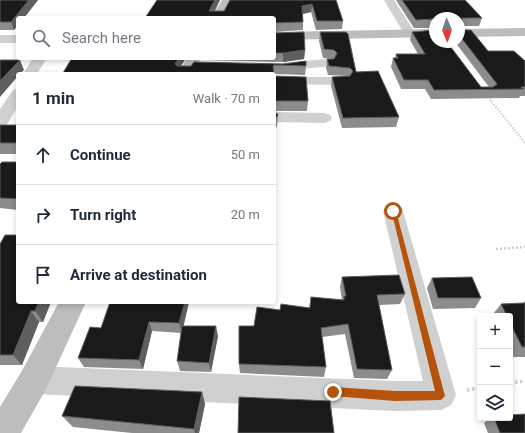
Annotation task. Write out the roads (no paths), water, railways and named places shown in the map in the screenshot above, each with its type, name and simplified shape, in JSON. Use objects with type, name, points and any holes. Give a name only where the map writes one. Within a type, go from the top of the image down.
[{"type":"street","points":[[218,16],[228,0]]},
{"type":"street","points":[[389,0],[410,34]]},
{"type":"street","points":[[465,33],[525,32]]},
{"type":"street","points":[[276,36],[429,33]]},
{"type":"street","points":[[0,39],[16,39]]},
{"type":"street","points":[[31,72],[39,60]]},
{"type":"street","points":[[267,67],[283,68],[294,64],[328,63]]},
{"type":"street","points":[[276,80],[343,81]]},
{"type":"street","points":[[0,122],[16,96]]},
{"type":"street","points":[[276,117],[324,118]]},
{"type":"street","points":[[34,380],[333,392],[395,396],[441,396],[393,211]]},
{"type":"street","points":[[3,433],[34,380],[73,304]]}]
